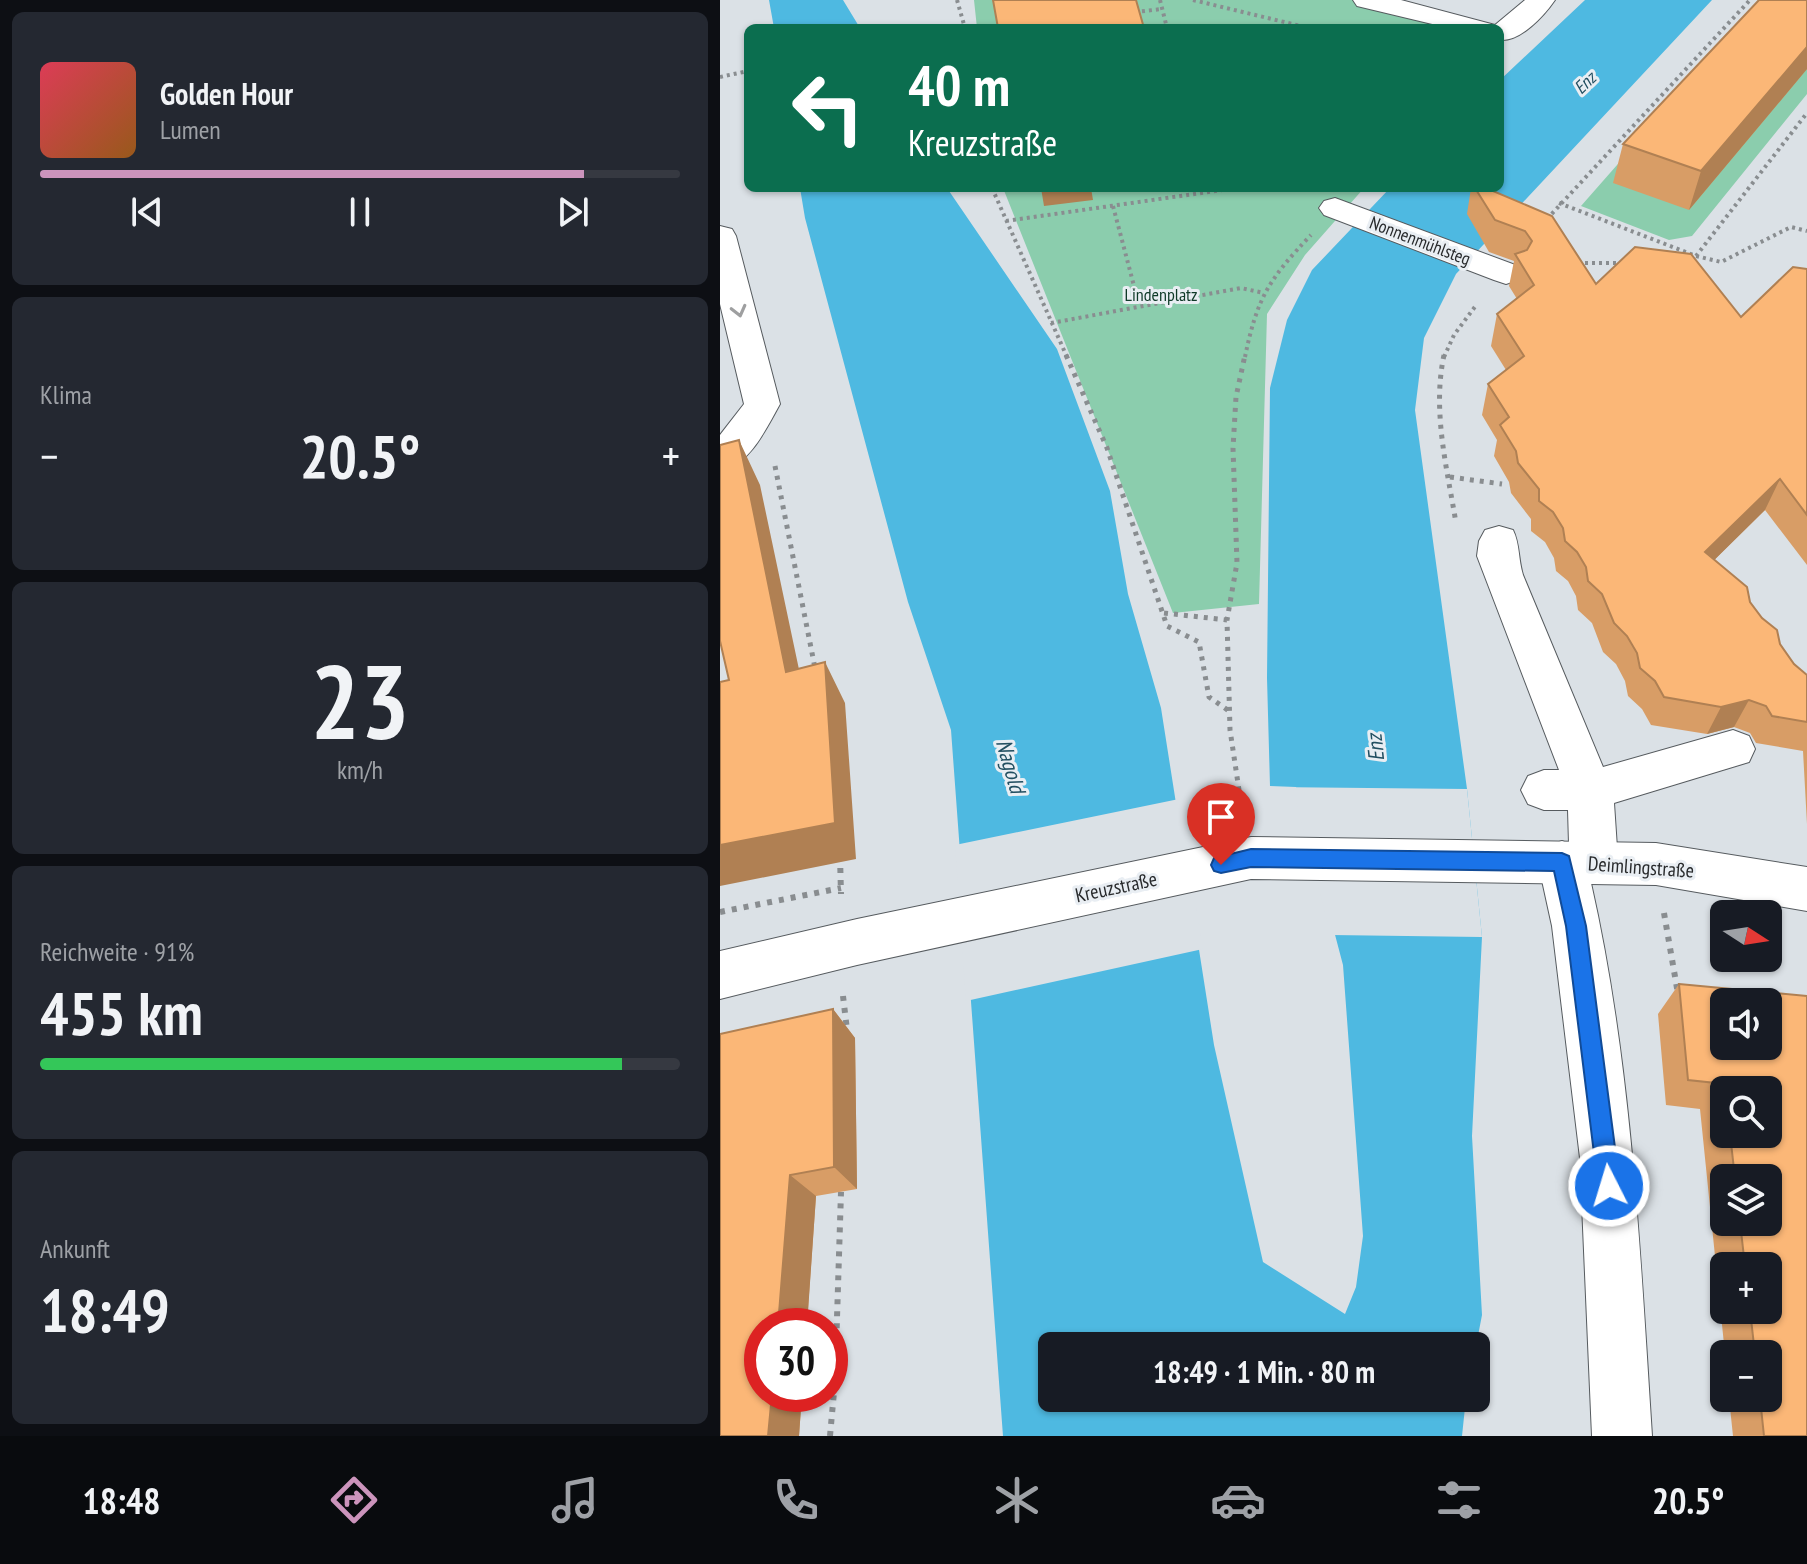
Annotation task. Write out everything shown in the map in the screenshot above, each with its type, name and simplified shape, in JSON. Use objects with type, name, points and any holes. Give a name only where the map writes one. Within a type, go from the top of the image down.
[{"type":"street","points":[[1367,0],[1467,24]]},
{"type":"street","points":[[1504,25],[1541,0]]},
{"type":"street","name":"Nonnenmühlsteg","points":[[1342,211],[1491,268]]},
{"type":"street","points":[[720,236],[762,404],[746,431],[720,459]]},
{"type":"street","points":[[1499,541],[1497,556],[1503,575],[1590,790],[1559,862],[1576,926],[1607,1158],[1622,1436]]},
{"type":"street","points":[[1544,790],[1590,790],[1733,749]]},
{"type":"street","name":"Kreuzstraße","points":[[720,975],[1251,858],[1559,862]]},
{"type":"street","name":"Deimlingstraße","points":[[1559,862],[1656,864],[1807,889]]},
{"type":"path","points":[[957,0],[964,24]]},
{"type":"path","points":[[1160,0],[1166,24]]},
{"type":"path","points":[[1193,0],[1292,24]]},
{"type":"path","points":[[1491,268],[1559,203],[1750,0]]},
{"type":"path","points":[[1130,13],[1162,9]]},
{"type":"path","points":[[721,76],[744,72]]},
{"type":"path","points":[[1682,259],[1696,256],[1807,113]]},
{"type":"path","points":[[994,192],[1107,448],[1167,626],[1199,642],[1209,697],[1230,711]]},
{"type":"path","points":[[1006,221],[1209,192]]},
{"type":"path","points":[[1559,203],[1696,256],[1721,262],[1791,227],[1807,231]]},
{"type":"path","points":[[1113,206],[1139,305]]},
{"type":"path","points":[[1237,784],[1230,730],[1227,620],[1237,563],[1233,504],[1236,397],[1254,314],[1264,293],[1285,262],[1342,211]]},
{"type":"path","points":[[1491,268],[1638,263]]},
{"type":"path","points":[[1051,323],[1241,288],[1264,293]]},
{"type":"path","points":[[762,404],[817,678]]},
{"type":"path","points":[[1450,477],[1502,484]]},
{"type":"path","points":[[1164,613],[1227,620]]},
{"type":"path","points":[[839,847],[841,888],[850,944]]},
{"type":"path","points":[[1656,864],[1679,1005]]},
{"type":"path","points":[[720,912],[841,888]]},
{"type":"path","points":[[830,1436],[835,1381],[841,1192]]},
{"type":"green space","points":[[974,0],[1354,0],[1456,24],[977,24]]},
{"type":"green space","points":[[1762,0],[1807,0],[1807,94],[1692,236],[1669,240],[1581,206]]},
{"type":"green space","name":"Lindenplatz","points":[[1005,192],[1360,192],[1305,255],[1267,314],[1259,604],[1173,613]]},
{"type":"water","points":[[769,0],[843,0],[858,24],[773,24]]},
{"type":"water","points":[[1585,0],[1712,0],[1456,274],[1424,338],[1415,410],[1467,789],[1482,937],[1472,1136],[1482,1315],[1479,1332],[1038,1332],[1038,1412],[1465,1412],[1462,1436],[1003,1436],[951,730],[908,602],[801,192],[950,192],[1057,349],[1110,491],[1128,594],[1161,708],[1214,1045],[1263,1262],[1345,1314],[1356,1287],[1363,1236],[1343,965],[1296,787],[1270,786],[1267,678],[1270,388],[1287,320],[1312,270],[1386,192],[1504,192],[1504,76]]},
{"type":"pier","points":[[1267,787],[1467,789],[1482,937],[1331,935],[1293,790]]},
{"type":"pier","points":[[1179,799],[1203,949],[966,1001],[955,845]]},
{"type":"building","points":[[993,0],[1136,0],[1143,24],[997,24]]},
{"type":"building","points":[[1759,0],[1807,0],[1807,47],[1701,171],[1623,144]]},
{"type":"building","points":[[1478,192],[1495,192],[1552,216],[1596,284],[1635,247],[1691,254],[1741,317],[1793,267],[1807,269],[1807,515],[1780,479],[1705,552],[1747,587],[1750,602],[1762,618],[1777,630],[1780,644],[1794,664],[1807,675],[1807,722],[1772,716],[1766,706],[1749,700],[1721,707],[1664,697],[1655,681],[1640,668],[1637,653],[1627,636],[1614,623],[1602,594],[1588,581],[1586,567],[1577,552],[1565,541],[1563,528],[1553,512],[1539,501],[1539,489],[1518,463],[1516,451],[1500,425],[1509,417],[1488,384],[1524,356],[1497,314],[1534,285],[1515,254],[1527,250],[1532,241],[1525,231],[1495,220]]},
{"type":"building","points":[[739,440],[786,672],[825,662],[835,823],[720,845],[720,682],[729,680],[720,641],[720,445]]},
{"type":"building","points":[[1679,984],[1722,988],[1710,988],[1710,1060],[1782,1060],[1782,994],[1807,996],[1807,1436],[1764,1436],[1761,1412],[1782,1412],[1782,1340],[1753,1340],[1752,1324],[1782,1324],[1782,1252],[1743,1252],[1742,1236],[1782,1236],[1782,1164],[1733,1164],[1732,1148],[1782,1148],[1782,1076],[1710,1076],[1710,1082],[1688,1080]]},
{"type":"building","points":[[833,1009],[834,1167],[790,1175],[779,1308],[744,1308],[744,1412],[770,1412],[768,1436],[720,1436],[720,1034]]},
{"type":"route","points":[[1221,865],[1251,858],[1562,862],[1576,926],[1609,1186]]},
{"type":"water label","name":"Enz","points":[[1585,83]]},
{"type":"water label","name":"Enz","points":[[1375,748]]},
{"type":"water label","name":"Nagold","points":[[1011,766]]}]
